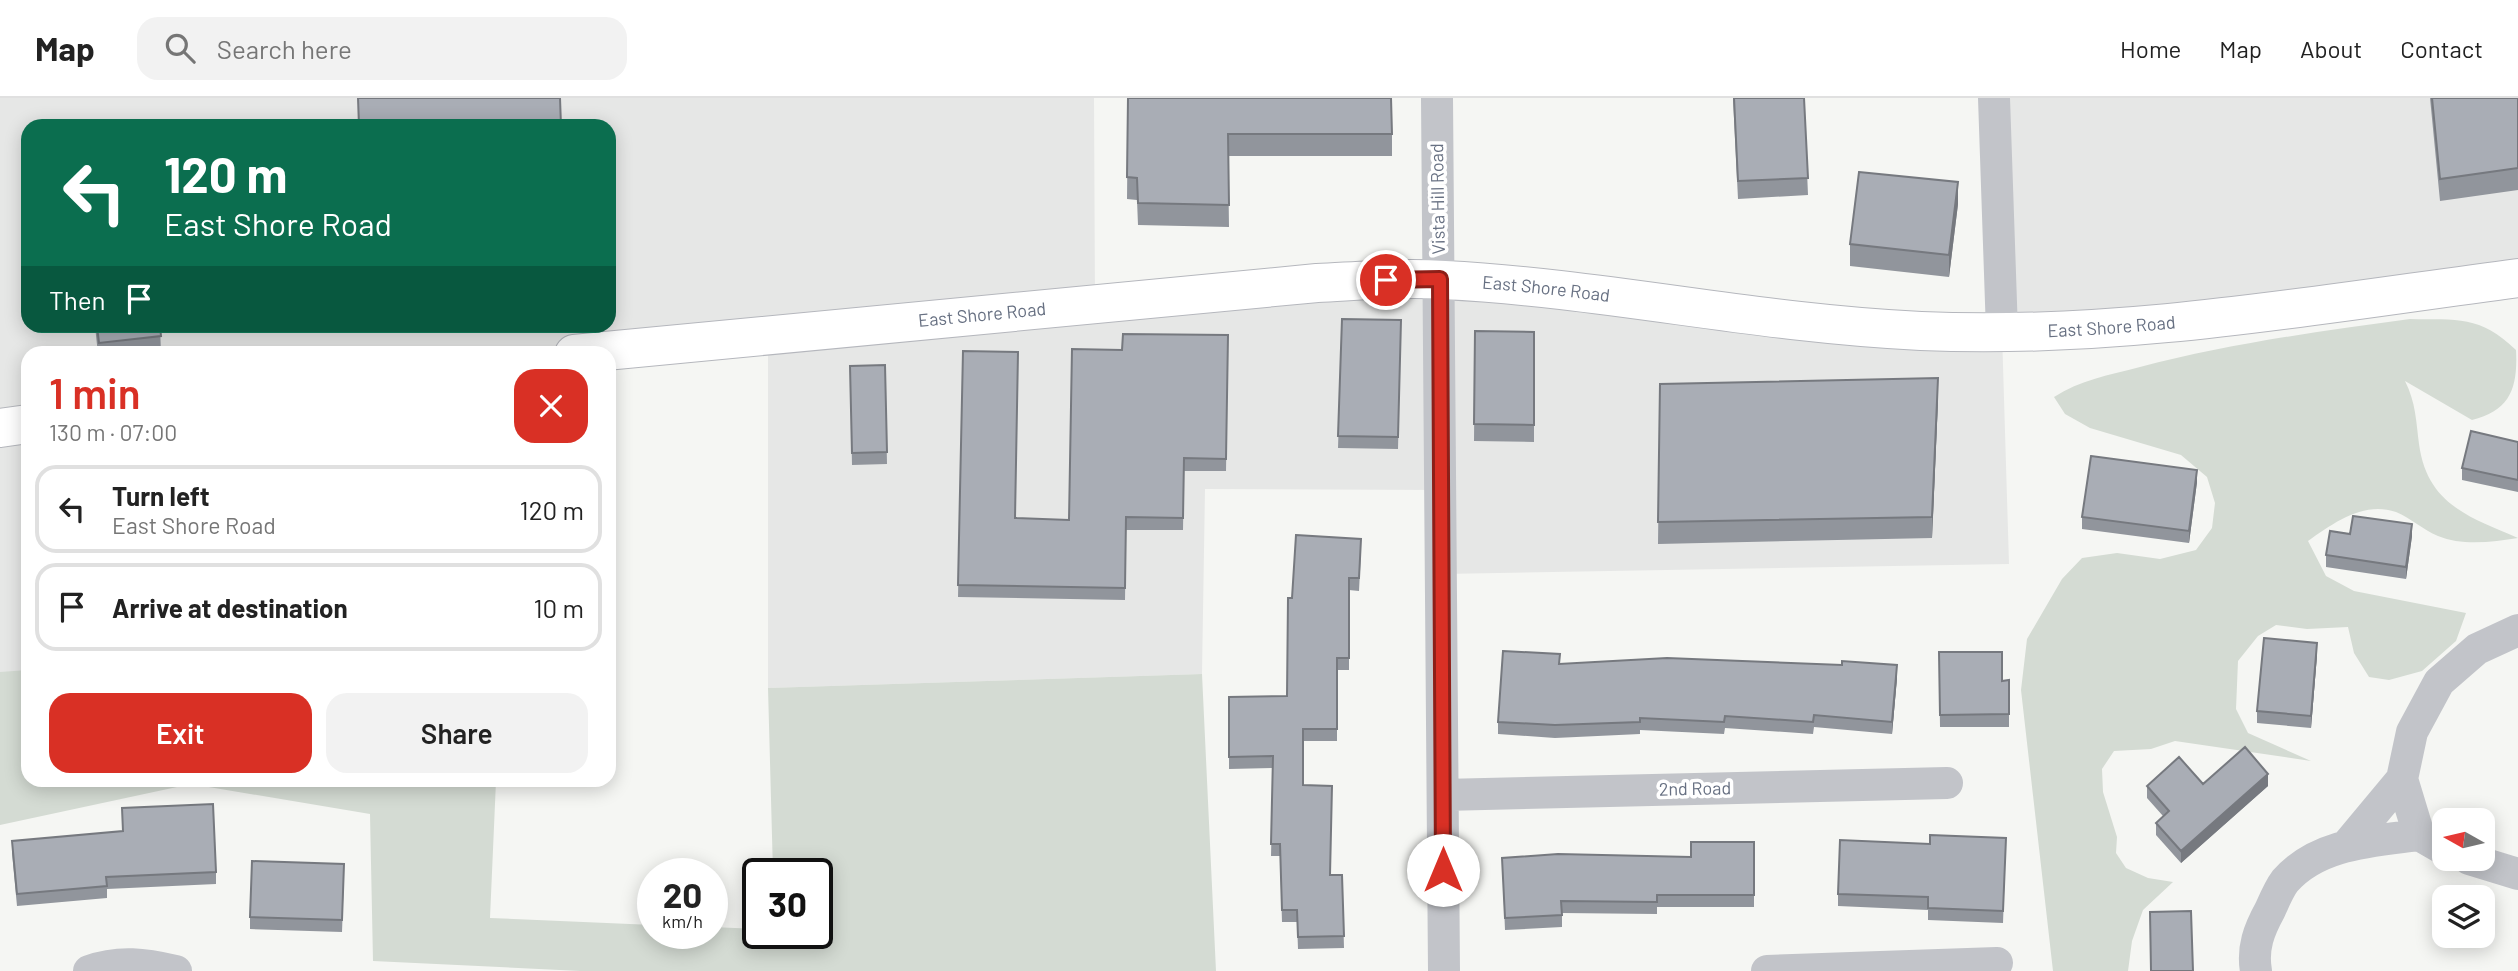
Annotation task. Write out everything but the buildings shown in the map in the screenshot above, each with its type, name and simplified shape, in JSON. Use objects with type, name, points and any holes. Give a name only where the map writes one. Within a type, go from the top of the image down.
[{"type":"main road","name":"East Shore Road","points":[[616,350],[1317,283],[1440,279],[1883,329],[2002,332],[2155,326],[2518,278]]},
{"type":"main road","points":[[0,428],[21,425]]},
{"type":"street","name":"Vista Hill Road","points":[[1437,98],[1444,971]]},
{"type":"street","points":[[1994,98],[2002,332]]},
{"type":"street","points":[[2347,845],[2402,779],[2412,732],[2439,682],[2477,649],[2518,630]]},
{"type":"street","points":[[2256,971],[2254,960],[2258,931],[2284,882],[2301,867],[2347,845],[2426,834],[2402,779]]},
{"type":"street","name":"2nd Road","points":[[1443,795],[1947,783]]},
{"type":"street","points":[[2496,867],[2518,874]]},
{"type":"street","points":[[89,971],[106,965],[138,962],[176,971]]},
{"type":"street","points":[[1768,971],[1997,963]]},
{"type":"shaded area","points":[[0,98],[1094,98],[1095,303],[1313,283],[2001,332],[1999,98],[2518,98],[2518,278],[2002,332],[2009,564],[1443,574],[1442,490],[1205,489],[1202,674],[768,688],[768,335],[616,350],[616,346],[21,346],[21,689],[0,688]]},
{"type":"shaded area","points":[[2410,319],[2455,320],[2479,325],[2516,350],[2515,376],[2509,396],[2495,411],[2472,420],[2405,381],[2413,405],[2424,464],[2441,495],[2467,515],[2518,538],[2488,542],[2457,541],[2433,533],[2396,512],[2372,509],[2349,516],[2308,541],[2326,576],[2354,591],[2466,613],[2456,641],[2422,671],[2389,680],[2369,677],[2354,653],[2348,627],[2307,629],[2276,625],[2258,636],[2238,661],[2236,709],[2248,733],[2311,761],[2175,741],[2151,749],[2114,751],[2102,769],[2103,792],[2117,837],[2116,853],[2126,868],[2148,878],[2173,882],[2143,910],[2132,941],[2128,971],[2053,971],[2021,690],[2027,639],[2062,579],[2082,558],[2117,553],[2160,559],[2196,550],[2212,528],[2215,503],[2207,477],[2181,455],[2090,428],[2065,414],[2054,397],[2095,379],[2207,351]]},
{"type":"shaded area","points":[[21,670],[21,787],[177,787],[0,825],[0,672]]},
{"type":"shaded area","points":[[1202,674],[1216,971],[580,971],[373,961],[370,814],[209,787],[496,787],[490,918],[637,924],[637,949],[728,949],[728,928],[742,928],[742,949],[833,949],[833,858],[773,858],[768,688]]},
{"type":"route","points":[[1386,280],[1440,279],[1443,870]]}]
